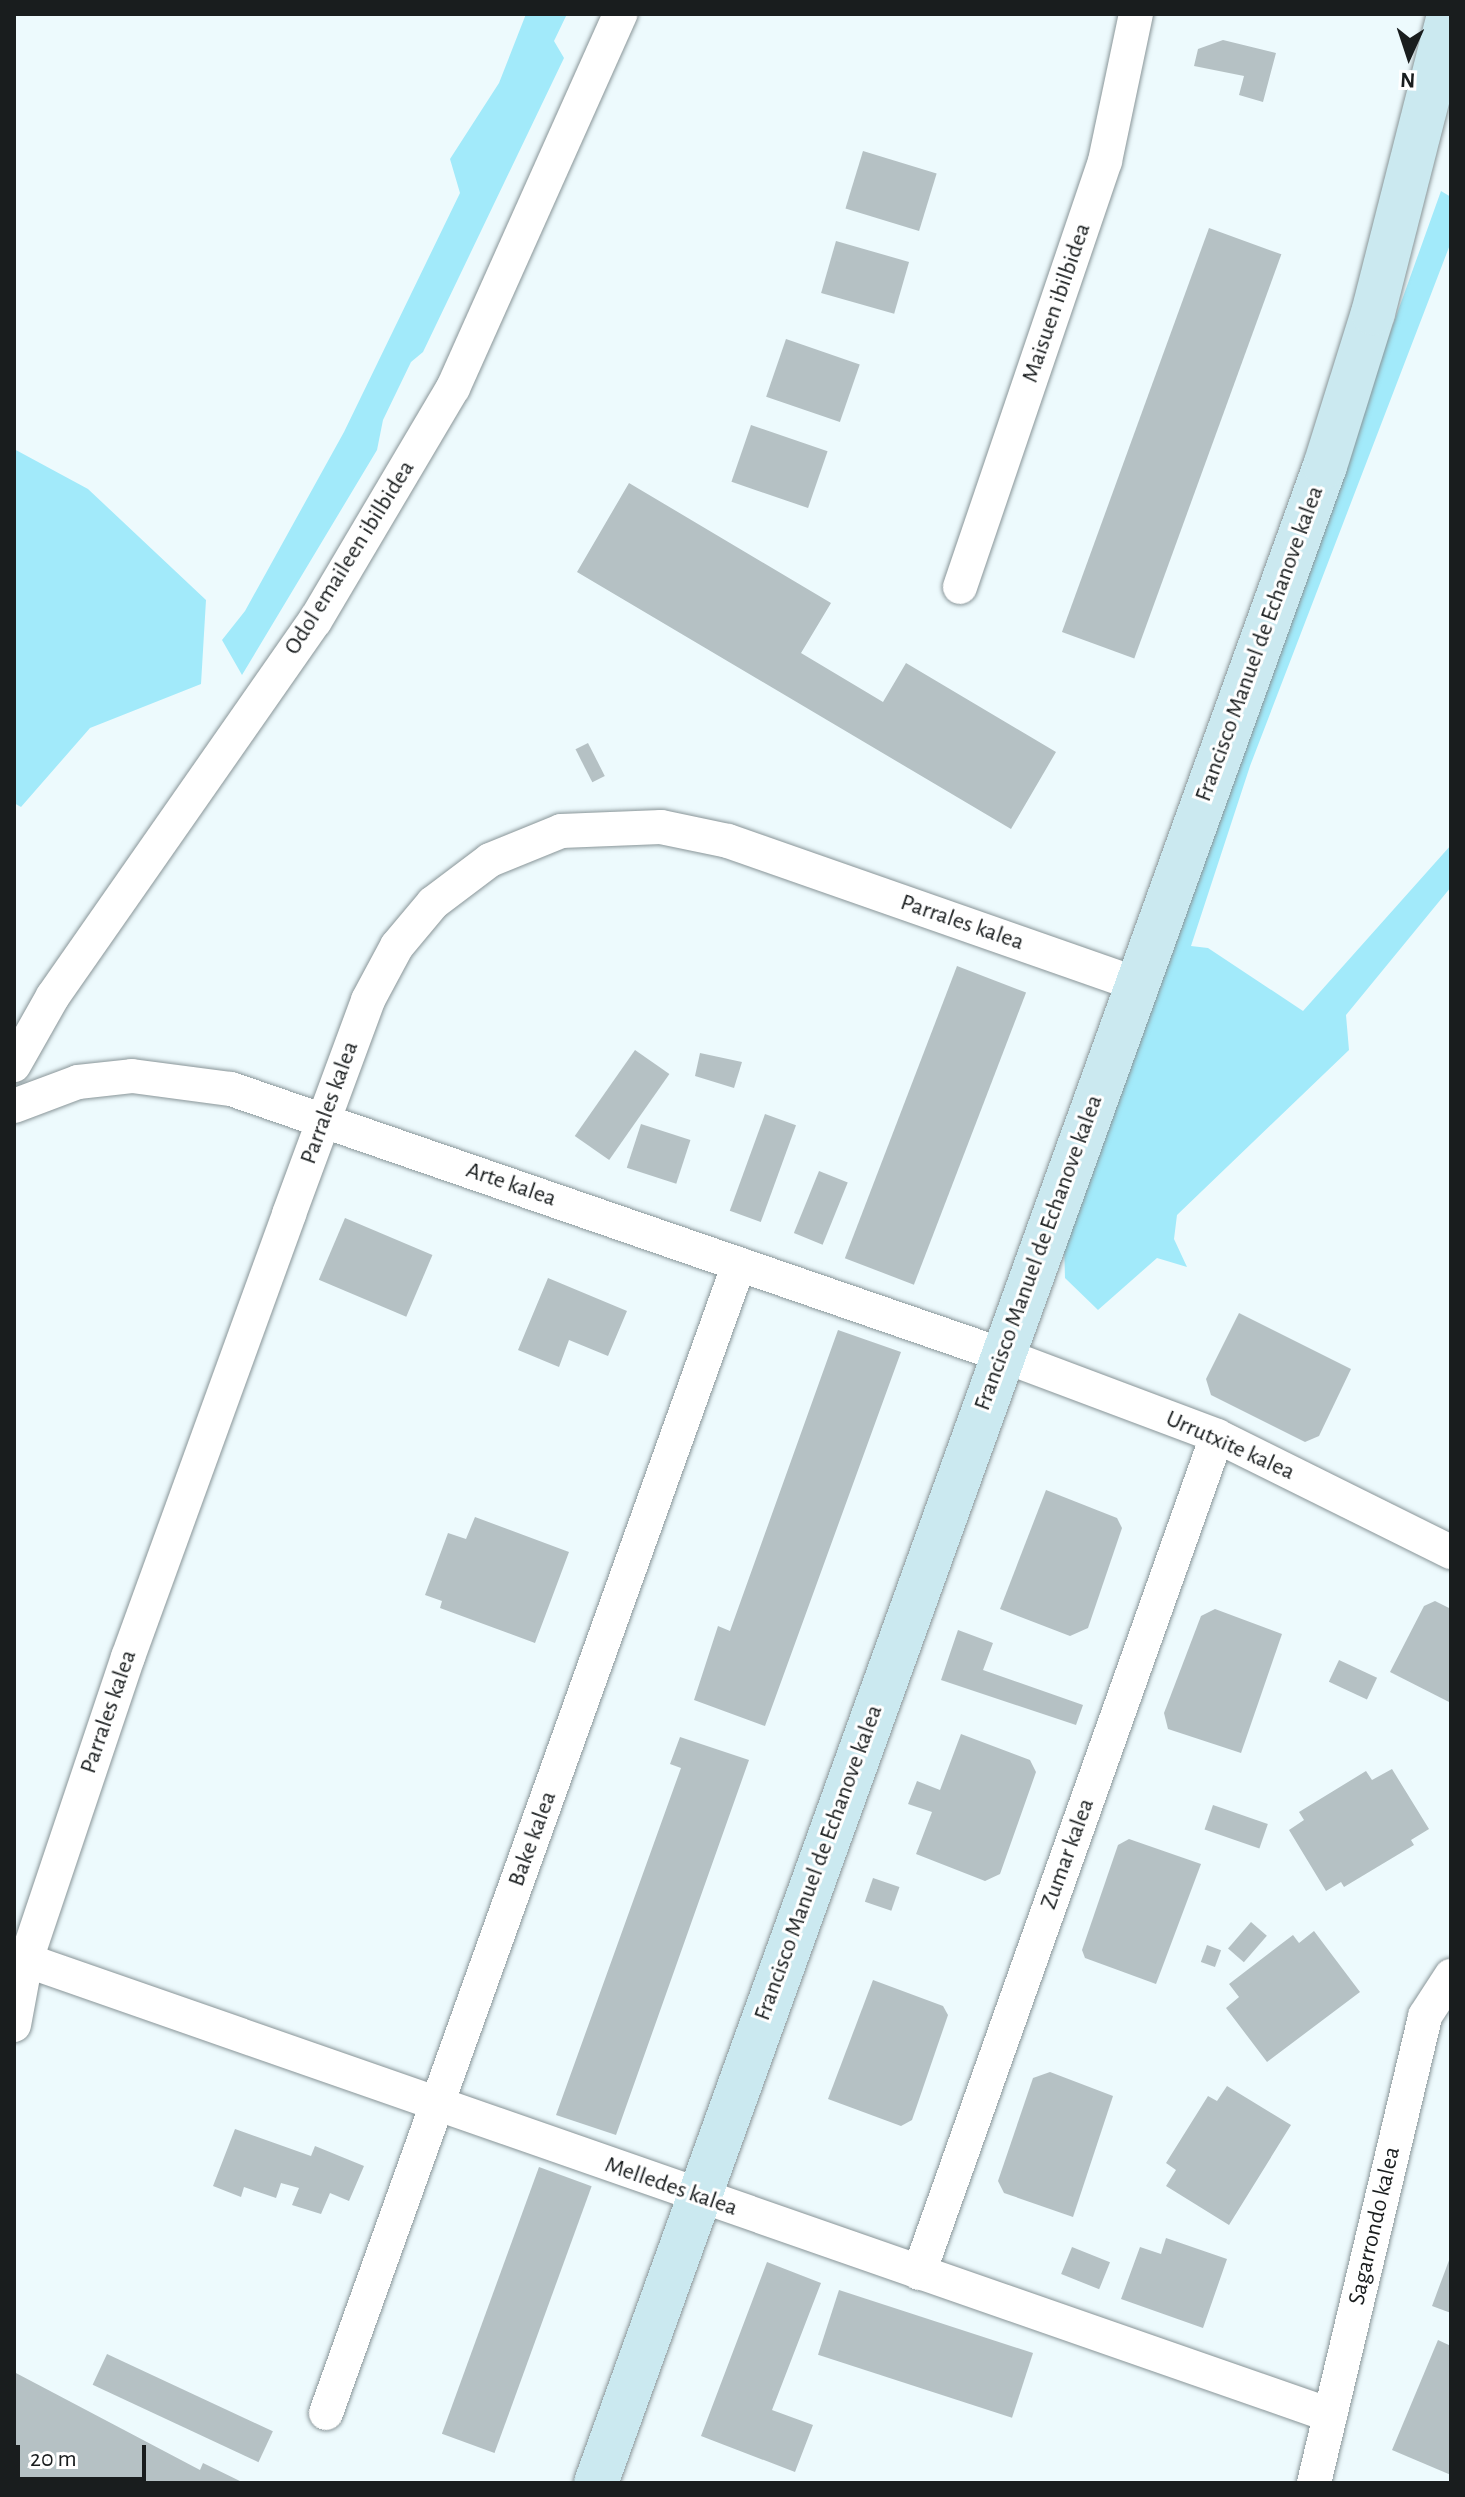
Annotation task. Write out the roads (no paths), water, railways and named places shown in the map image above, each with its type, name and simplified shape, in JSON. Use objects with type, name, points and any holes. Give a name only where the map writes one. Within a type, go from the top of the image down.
[{"type":"street","name":"Odol emaileen ibilbidea","points":[[14,1065],[57,989],[315,621],[453,388],[620,14]]},
{"type":"street","name":"Maisuen ibilbidea","points":[[960,587],[1105,161],[1136,14]]},
{"type":"street","name":"Francisco Manuel de Echanove kalea","points":[[596,2483],[1325,466],[1373,313],[1449,14]]},
{"type":"street","name":"Parrales kalea","points":[[14,2025],[20,1958],[368,1000],[397,946],[433,903],[490,860],[561,831],[661,827],[728,841],[1136,984]]},
{"type":"street","name":"Arte kalea","points":[[14,1106],[78,1082],[132,1076],[231,1089],[1002,1355]]},
{"type":"street","name":"Bake kalea","points":[[326,2413],[739,1264]]},
{"type":"street","name":"Urrutxite kalea","points":[[1002,1355],[1217,1436],[1451,1552]]},
{"type":"street","name":"Zumar kalea","points":[[919,2273],[1217,1436]]},
{"type":"street","name":"Melledes kalea","points":[[20,1958],[1330,2415]]},
{"type":"street","name":"Sagarrondo kalea","points":[[1314,2483],[1425,2016],[1451,1976]]}]
